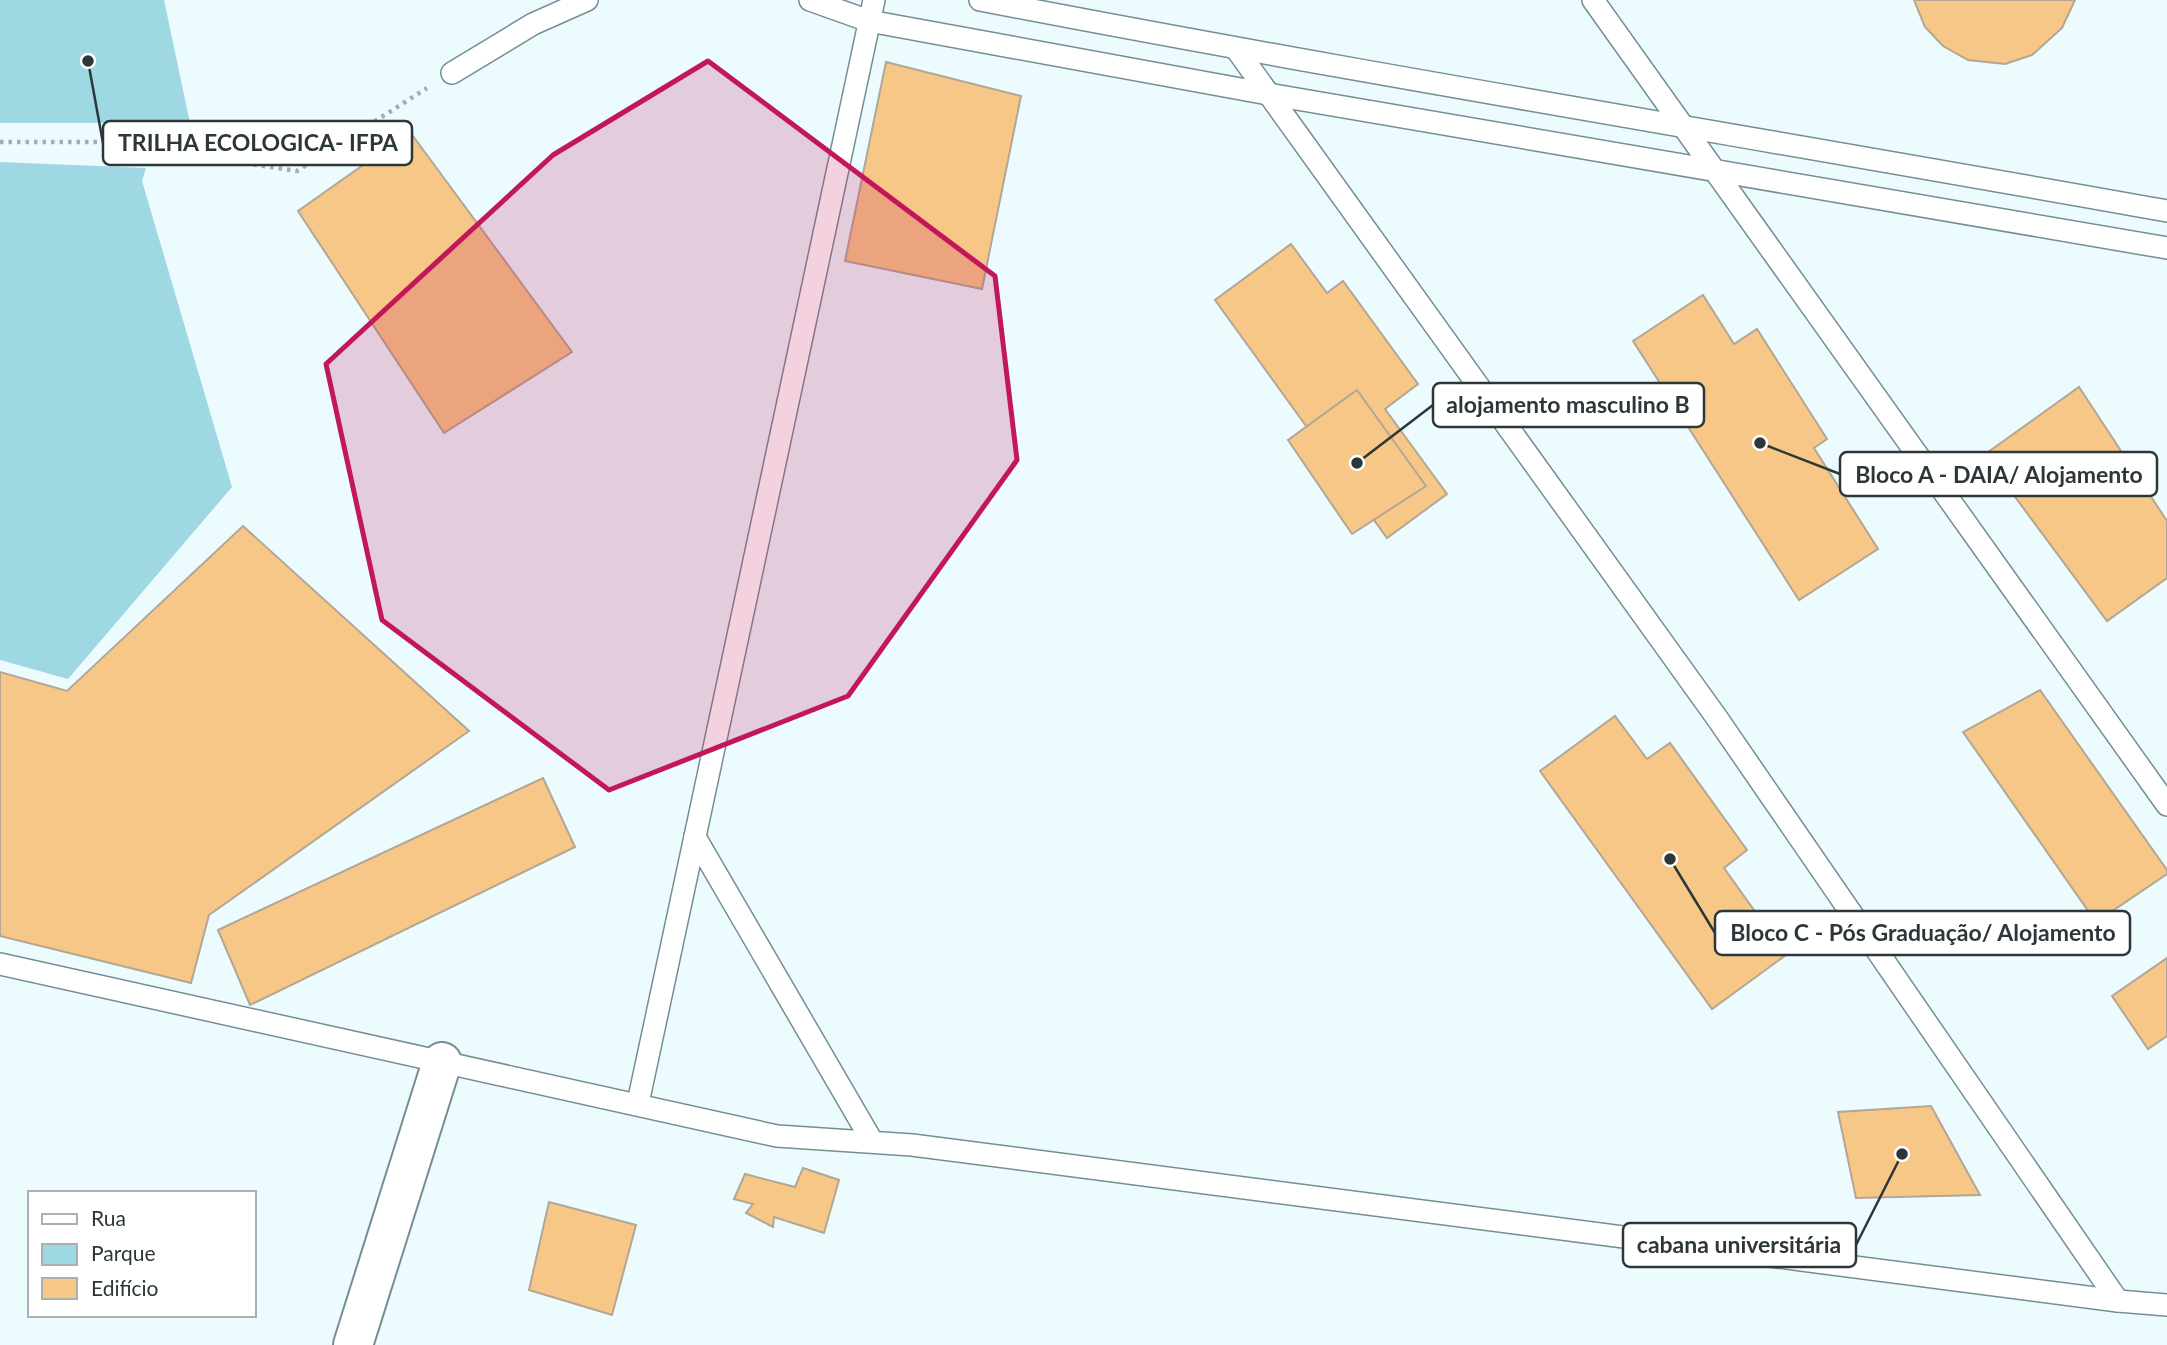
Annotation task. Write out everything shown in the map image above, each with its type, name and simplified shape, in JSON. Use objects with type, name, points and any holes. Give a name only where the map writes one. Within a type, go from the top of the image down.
[{"type":"street","points":[[353,1345],[442,1062]]},
{"type":"lane","points":[[452,73],[533,24],[587,0]]},
{"type":"lane","points":[[810,0],[872,10],[1268,93],[2167,248]]},
{"type":"lane","points":[[980,0],[1237,50],[1679,124],[2167,211]]},
{"type":"lane","points":[[1592,0],[2167,805]]},
{"type":"lane","points":[[638,1103],[872,10]]},
{"type":"lane","points":[[1237,50],[1717,718],[2118,1301]]},
{"type":"lane","points":[[695,837],[872,1141]]},
{"type":"lane","points":[[0,964],[638,1103],[777,1136],[872,1141],[2118,1301],[2167,1305]]},
{"type":"path","points":[[0,142],[101,142],[297,171],[452,73]]},
{"type":"highlighted area","points":[[708,61],[995,276],[1017,460],[848,696],[609,790],[382,620],[326,364],[553,155]]},
{"type":"green space","points":[[0,0],[164,0],[190,123],[0,123]]},
{"type":"green space","points":[[0,162],[146,168],[142,181],[232,487],[68,679],[0,660]]},
{"type":"building","points":[[1914,0],[2075,0],[2062,28],[2032,55],[2005,64],[1968,60],[1943,46],[1925,27]]},
{"type":"building","points":[[886,62],[1021,96],[982,289],[845,261]]},
{"type":"building","points":[[410,132],[572,352],[444,433],[298,211]]},
{"type":"building","points":[[1291,244],[1327,293],[1343,281],[1418,384],[1385,409],[1447,494],[1387,538],[1215,300]]},
{"type":"building","points":[[1703,295],[1734,344],[1757,329],[1827,439],[1814,448],[1878,549],[1799,600],[1633,341]]},
{"type":"building","points":[[2079,387],[2167,521],[2167,578],[2107,621],[1984,455]]},
{"type":"building","points":[[1357,390],[1426,486],[1352,534],[1288,440]]},
{"type":"building","points":[[243,526],[469,731],[209,915],[191,983],[0,936],[0,672],[67,691]]},
{"type":"building","points":[[2040,690],[2167,870],[2167,874],[2096,922],[1963,732]]},
{"type":"building","points":[[1615,716],[1647,759],[1670,743],[1747,850],[1724,868],[1786,955],[1712,1009],[1540,771]]},
{"type":"building","points":[[543,778],[575,847],[250,1005],[218,930]]},
{"type":"building","points":[[2167,958],[2167,1036],[2148,1049],[2112,996]]},
{"type":"building","points":[[1931,1106],[1980,1195],[1856,1198],[1838,1112]]},
{"type":"building","points":[[803,1168],[839,1180],[824,1233],[774,1217],[773,1227],[746,1213],[753,1204],[734,1199],[745,1174],[795,1187]]},
{"type":"building","points":[[549,1202],[636,1225],[612,1315],[529,1290]]},
{"type":"place","name":"TRILHA ECOLOGICA- IFPA","points":[[88,61]]},
{"type":"place","name":"Bloco A - DAIA/ Alojamento","points":[[1760,443]]},
{"type":"place","name":"alojamento masculino B","points":[[1357,463]]},
{"type":"place","name":"Bloco C - Pós Graduação/ Alojamento","points":[[1670,859]]},
{"type":"place","name":"cabana universitária","points":[[1902,1154]]}]
